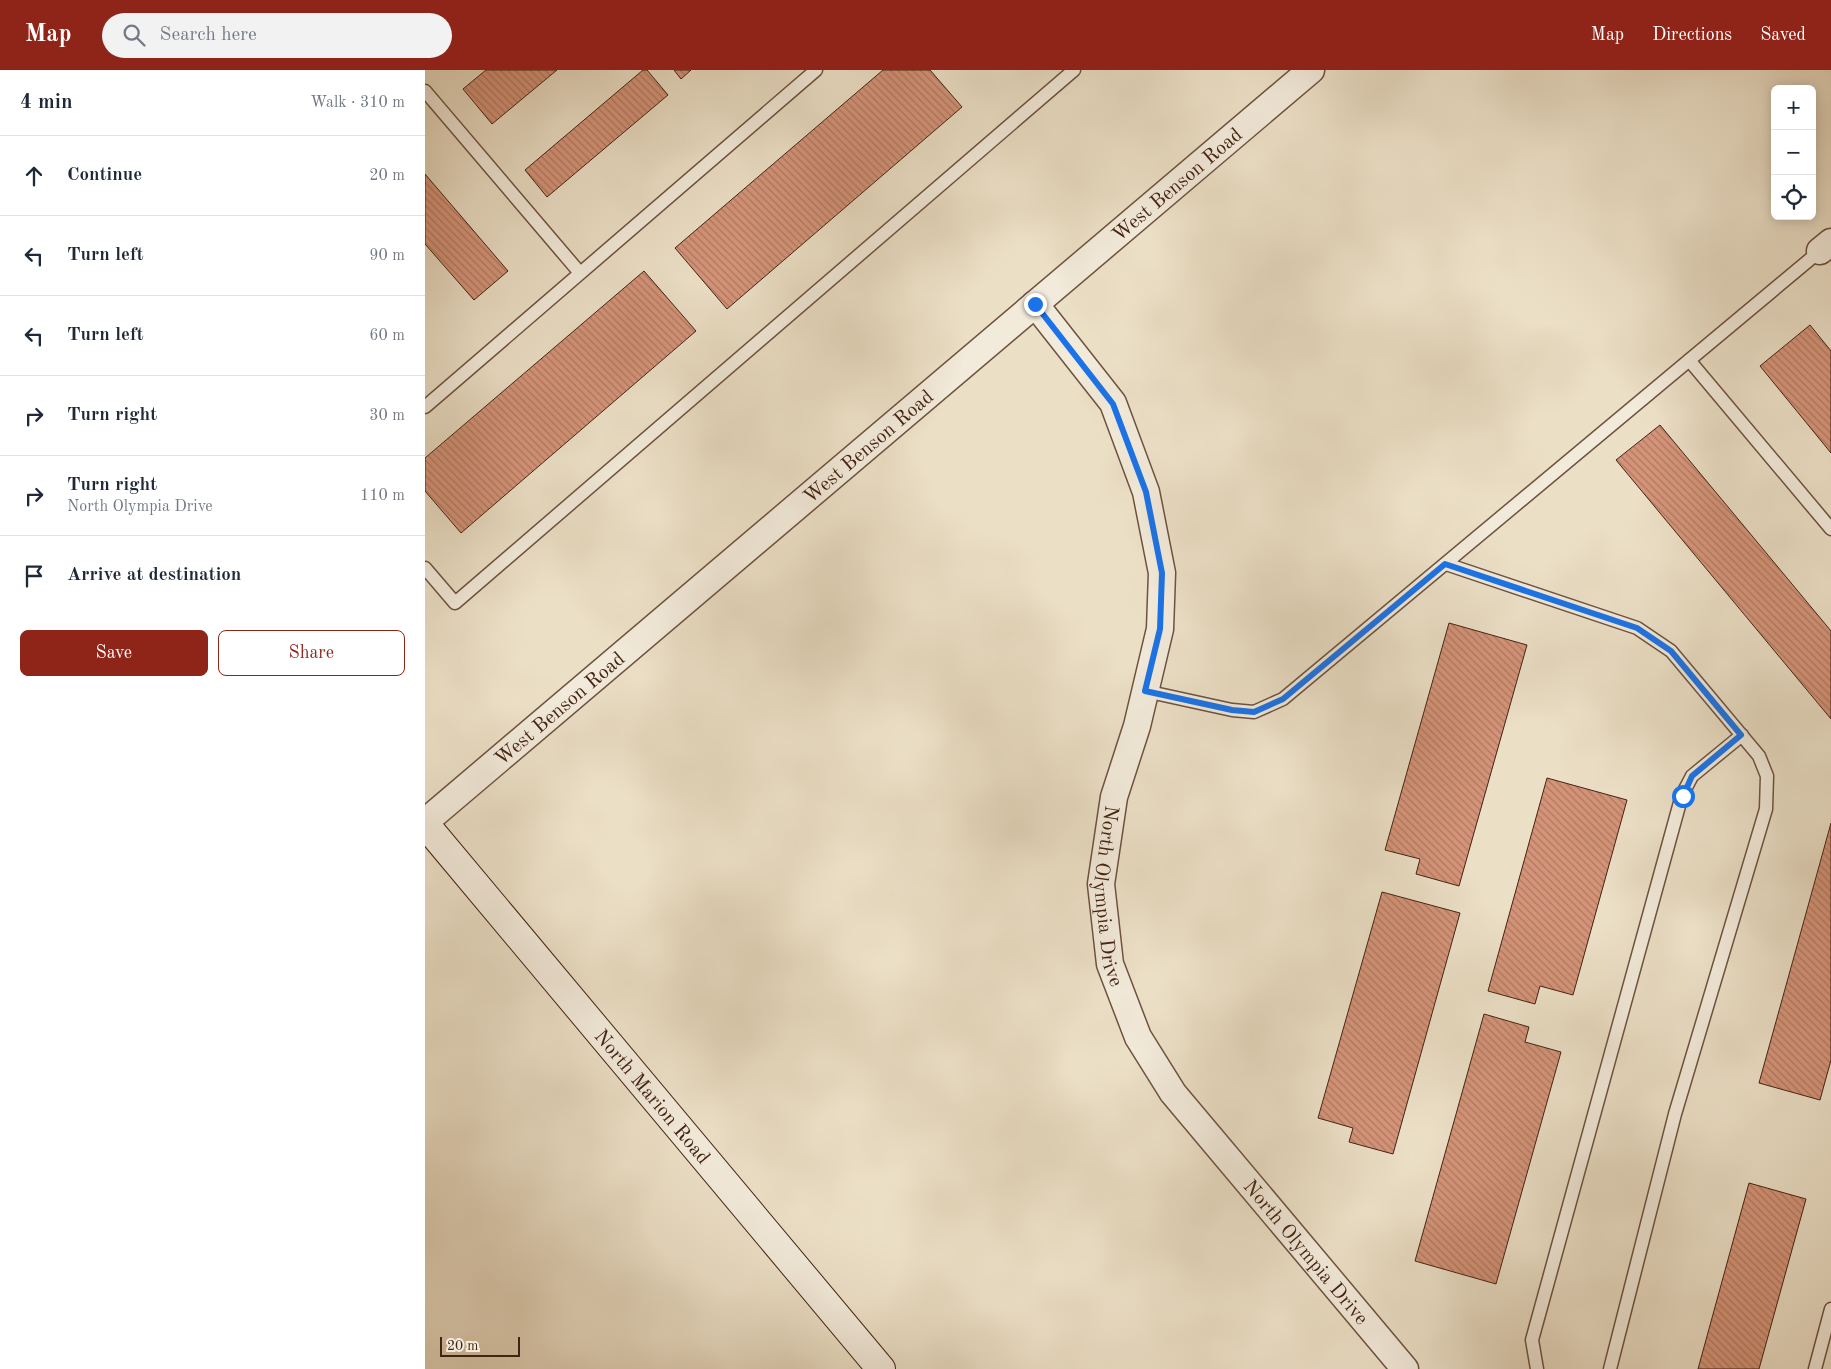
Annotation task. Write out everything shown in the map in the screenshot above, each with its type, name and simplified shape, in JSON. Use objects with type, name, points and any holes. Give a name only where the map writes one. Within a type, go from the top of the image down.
[{"type":"main road","name":"North Marion Road","points":[[425,823],[881,1369]]},
{"type":"street","name":"West Benson Road","points":[[425,823],[1311,70]]},
{"type":"street","name":"North Olympia Drive","points":[[1035,304],[1113,404],[1146,492],[1162,573],[1160,629],[1137,726],[1114,797],[1101,884],[1110,964],[1137,1037],[1173,1092],[1405,1369]]},
{"type":"lane","points":[[425,407],[816,70]]},
{"type":"lane","points":[[425,568],[455,603],[1074,70]]},
{"type":"lane","points":[[425,91],[580,273]]},
{"type":"lane","points":[[1145,691],[1232,710],[1254,712],[1283,699],[1826,246]]},
{"type":"lane","points":[[1689,360],[1831,529]]},
{"type":"lane","points":[[1445,564],[1637,628],[1671,651],[1759,756],[1767,776],[1766,810],[1675,1114],[1610,1369]]},
{"type":"lane","points":[[1537,1369],[1532,1340],[1683,796],[1692,776],[1741,735]]},
{"type":"lane","points":[[1815,1369],[1831,1308]]},
{"type":"building","points":[[486,70],[557,70],[492,124],[463,89]]},
{"type":"building","points":[[643,70],[647,70],[668,95],[547,197],[525,170]]},
{"type":"building","points":[[674,70],[691,70],[681,79]]},
{"type":"building","points":[[883,70],[930,70],[962,107],[727,309],[675,248]]},
{"type":"building","points":[[425,174],[508,271],[474,300],[425,244]]},
{"type":"building","points":[[644,271],[696,331],[461,533],[425,491],[425,458]]},
{"type":"building","points":[[1810,325],[1831,351],[1831,453],[1760,366]]},
{"type":"building","points":[[1660,425],[1831,631],[1831,719],[1616,460]]},
{"type":"building","points":[[1449,623],[1527,645],[1459,886],[1416,874],[1420,859],[1385,850]]},
{"type":"building","points":[[1547,778],[1627,800],[1573,995],[1540,986],[1535,1004],[1488,991]]},
{"type":"building","points":[[1831,823],[1831,1060],[1820,1100],[1759,1083]]},
{"type":"building","points":[[1382,892],[1460,913],[1393,1154],[1349,1142],[1353,1128],[1318,1118]]},
{"type":"building","points":[[1484,1014],[1529,1027],[1525,1042],[1561,1052],[1496,1284],[1415,1261]]},
{"type":"building","points":[[1749,1183],[1806,1199],[1759,1369],[1698,1369]]},
{"type":"route","points":[[1035,304],[1113,404],[1146,492],[1162,573],[1160,629],[1145,691],[1232,710],[1254,712],[1283,699],[1445,564],[1637,628],[1671,651],[1741,735],[1692,776],[1683,796]]}]
